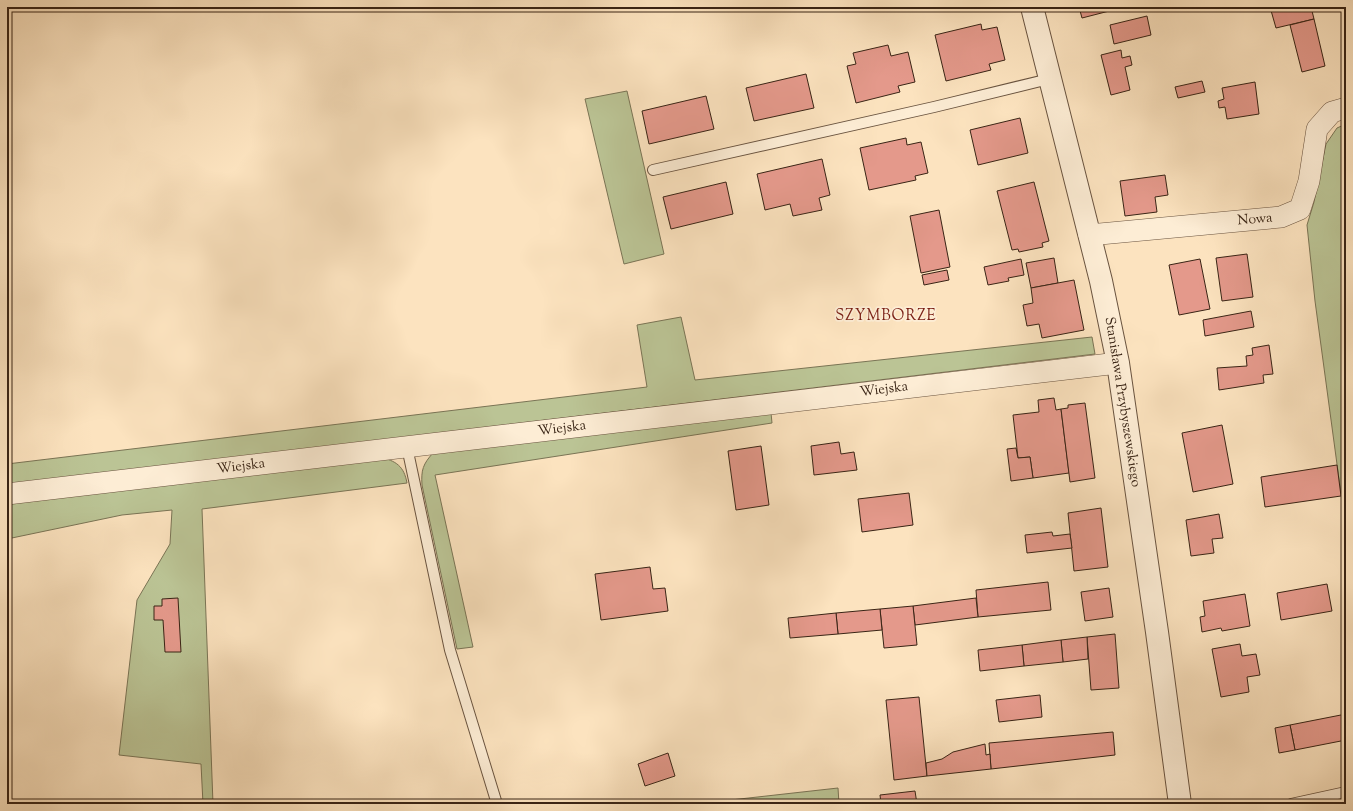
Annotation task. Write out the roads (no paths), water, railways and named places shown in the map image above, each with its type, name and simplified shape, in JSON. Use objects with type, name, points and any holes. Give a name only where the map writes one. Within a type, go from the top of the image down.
[{"type":"street","name":"Stanisława Przybyszewskiego","points":[[1032,7],[1089,235],[1118,363],[1180,804]]},
{"type":"street","name":"Nowa","points":[[1089,235],[1281,217],[1300,209],[1309,181],[1317,129],[1332,112],[1346,108]]},
{"type":"street","name":"Wiejska","points":[[7,494],[1118,363]]},
{"type":"lane","points":[[653,170],[934,107],[1049,79]]},
{"type":"lane","points":[[407,447],[450,650],[497,804]]},
{"type":"lane","points":[[1291,804],[1346,792]]},
{"type":"district","name":"SZYMBORZE","points":[[886,316]]}]
